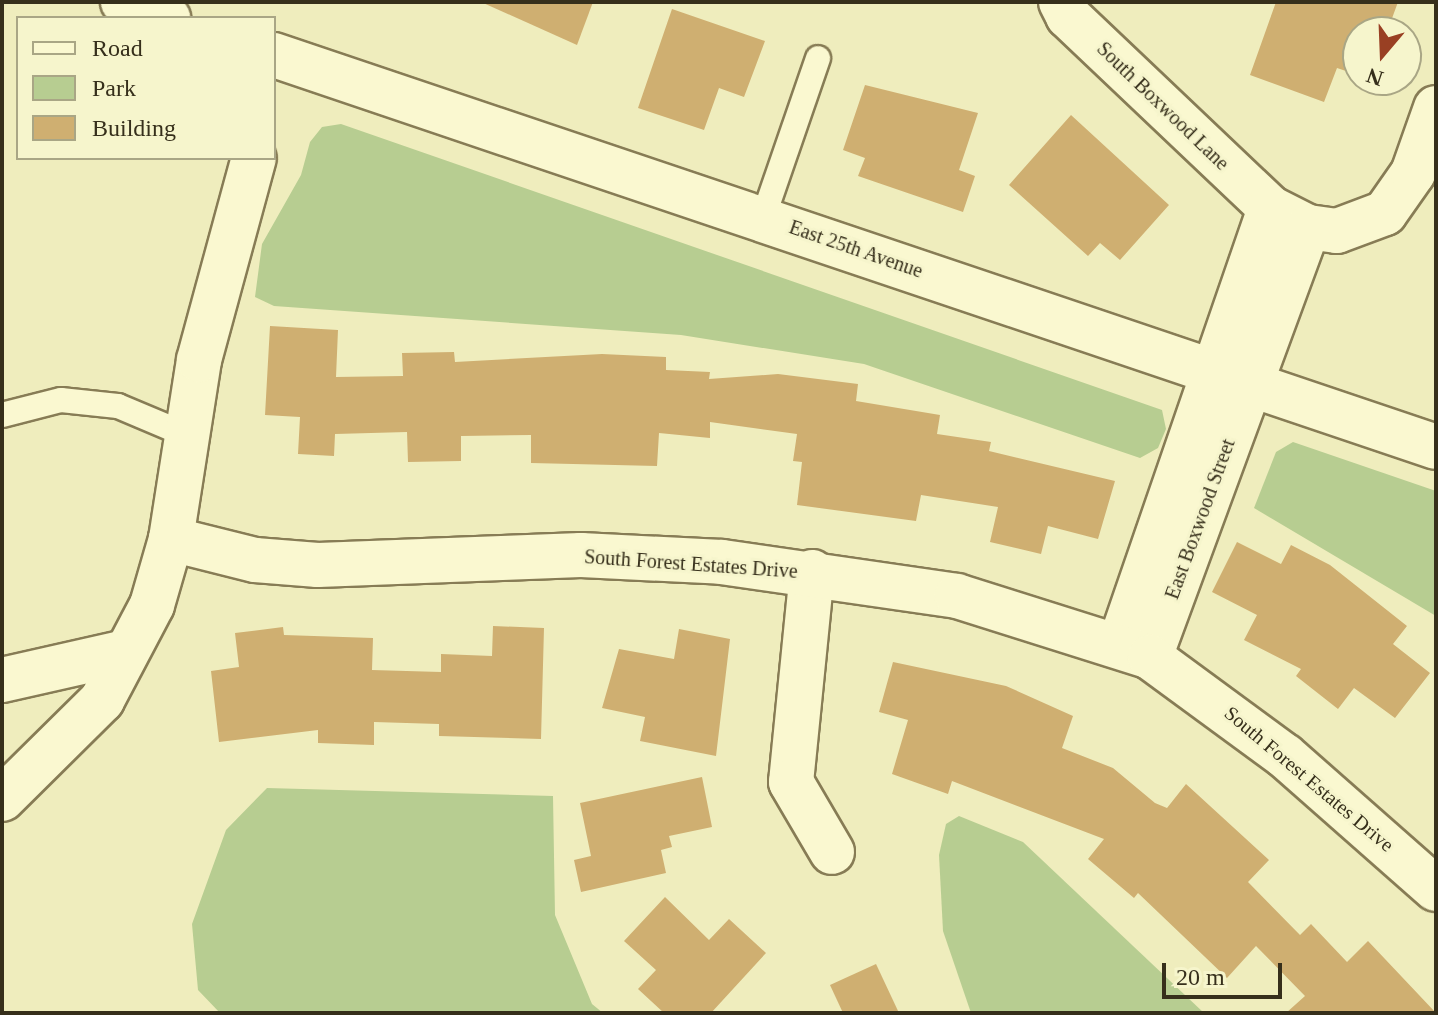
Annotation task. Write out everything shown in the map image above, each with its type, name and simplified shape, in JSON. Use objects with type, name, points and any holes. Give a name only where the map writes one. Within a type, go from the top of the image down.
[{"type":"street","points":[[123,2],[162,16]]},
{"type":"street","name":"South Boxwood Lane","points":[[1061,2],[1068,16],[1270,208],[1308,227]]},
{"type":"street","name":"East 25th Avenue","points":[[276,65],[763,218],[1232,375],[1436,447]]},
{"type":"street","points":[[1232,375],[1308,227],[1337,231],[1385,213],[1413,173],[1436,108]]},
{"type":"street","points":[[2,799],[102,700],[152,605],[171,539],[199,360],[253,160]]},
{"type":"street","points":[[1232,375],[1270,208]]},
{"type":"street","name":"East Boxwood Street","points":[[1135,651],[1232,375]]},
{"type":"street","name":"South Forest Estates Drive","points":[[171,539],[255,560],[318,565],[581,555],[812,572],[957,596],[1135,651],[1205,691],[1436,889]]},
{"type":"street","points":[[812,572],[791,782],[832,852]]},
{"type":"street","points":[[2,680],[126,652]]},
{"type":"lane","points":[[763,218],[818,58]]},
{"type":"lane","points":[[2,415],[61,400],[118,406],[187,435]]},
{"type":"green space","points":[[341,124],[1162,410],[1166,429],[1158,448],[1140,458],[864,364],[681,335],[274,306],[255,297],[262,244],[301,175],[310,142],[322,127]]},
{"type":"green space","points":[[1293,442],[1436,491],[1436,616],[1254,508],[1276,452]]},
{"type":"green space","points":[[267,788],[553,796],[555,915],[592,1004],[603,1013],[220,1013],[198,990],[192,924],[226,830]]},
{"type":"green space","points":[[959,816],[1023,842],[1204,1013],[971,1013],[943,931],[939,855],[946,824]]},
{"type":"building","points":[[481,2],[593,2],[577,45]]},
{"type":"building","points":[[1276,2],[1398,2],[1393,16],[1342,16],[1342,70],[1337,68],[1324,102],[1250,75]]},
{"type":"building","points":[[672,9],[765,41],[744,97],[719,88],[704,130],[638,108]]},
{"type":"building","points":[[865,85],[978,113],[959,170],[975,176],[963,212],[858,176],[865,158],[843,150]]},
{"type":"building","points":[[1071,115],[1169,205],[1120,260],[1100,243],[1088,256],[1009,185]]},
{"type":"building","points":[[270,326],[338,330],[336,377],[403,376],[402,353],[454,352],[455,362],[602,354],[666,357],[666,370],[710,372],[709,379],[778,374],[858,384],[856,401],[940,415],[937,434],[991,442],[989,451],[1115,481],[1098,539],[1048,526],[1041,554],[990,542],[998,507],[921,495],[916,521],[797,505],[802,462],[793,461],[797,434],[710,422],[710,438],[659,433],[657,466],[531,463],[531,435],[461,436],[461,461],[408,462],[407,432],[335,434],[334,456],[298,454],[300,417],[265,415]]},
{"type":"building","points":[[1237,542],[1281,564],[1291,545],[1330,565],[1407,626],[1393,644],[1430,673],[1395,718],[1354,688],[1338,709],[1296,676],[1301,669],[1244,640],[1257,615],[1212,592]]},
{"type":"building","points":[[493,626],[544,628],[541,739],[439,736],[439,724],[374,722],[374,745],[318,743],[318,730],[219,742],[211,671],[239,667],[235,633],[283,627],[284,635],[373,638],[372,670],[441,672],[441,654],[492,656]]},
{"type":"building","points":[[679,629],[730,639],[716,756],[640,741],[645,717],[602,708],[619,649],[674,659]]},
{"type":"building","points":[[893,662],[1006,686],[1073,716],[1062,748],[1113,768],[1155,803],[1167,808],[1186,784],[1269,860],[1248,882],[1300,935],[1311,924],[1347,962],[1368,941],[1436,1013],[1286,1013],[1305,996],[1256,946],[1227,978],[1138,893],[1134,898],[1088,859],[1104,839],[952,781],[948,794],[892,774],[908,720],[879,712]]},
{"type":"building","points":[[702,777],[712,827],[669,836],[672,847],[661,850],[666,873],[581,892],[574,860],[591,856],[580,803]]},
{"type":"building","points":[[665,897],[709,940],[729,919],[766,953],[711,1013],[664,1013],[638,989],[656,970],[624,941]]},
{"type":"building","points":[[876,964],[899,1013],[843,1013],[830,985]]}]
